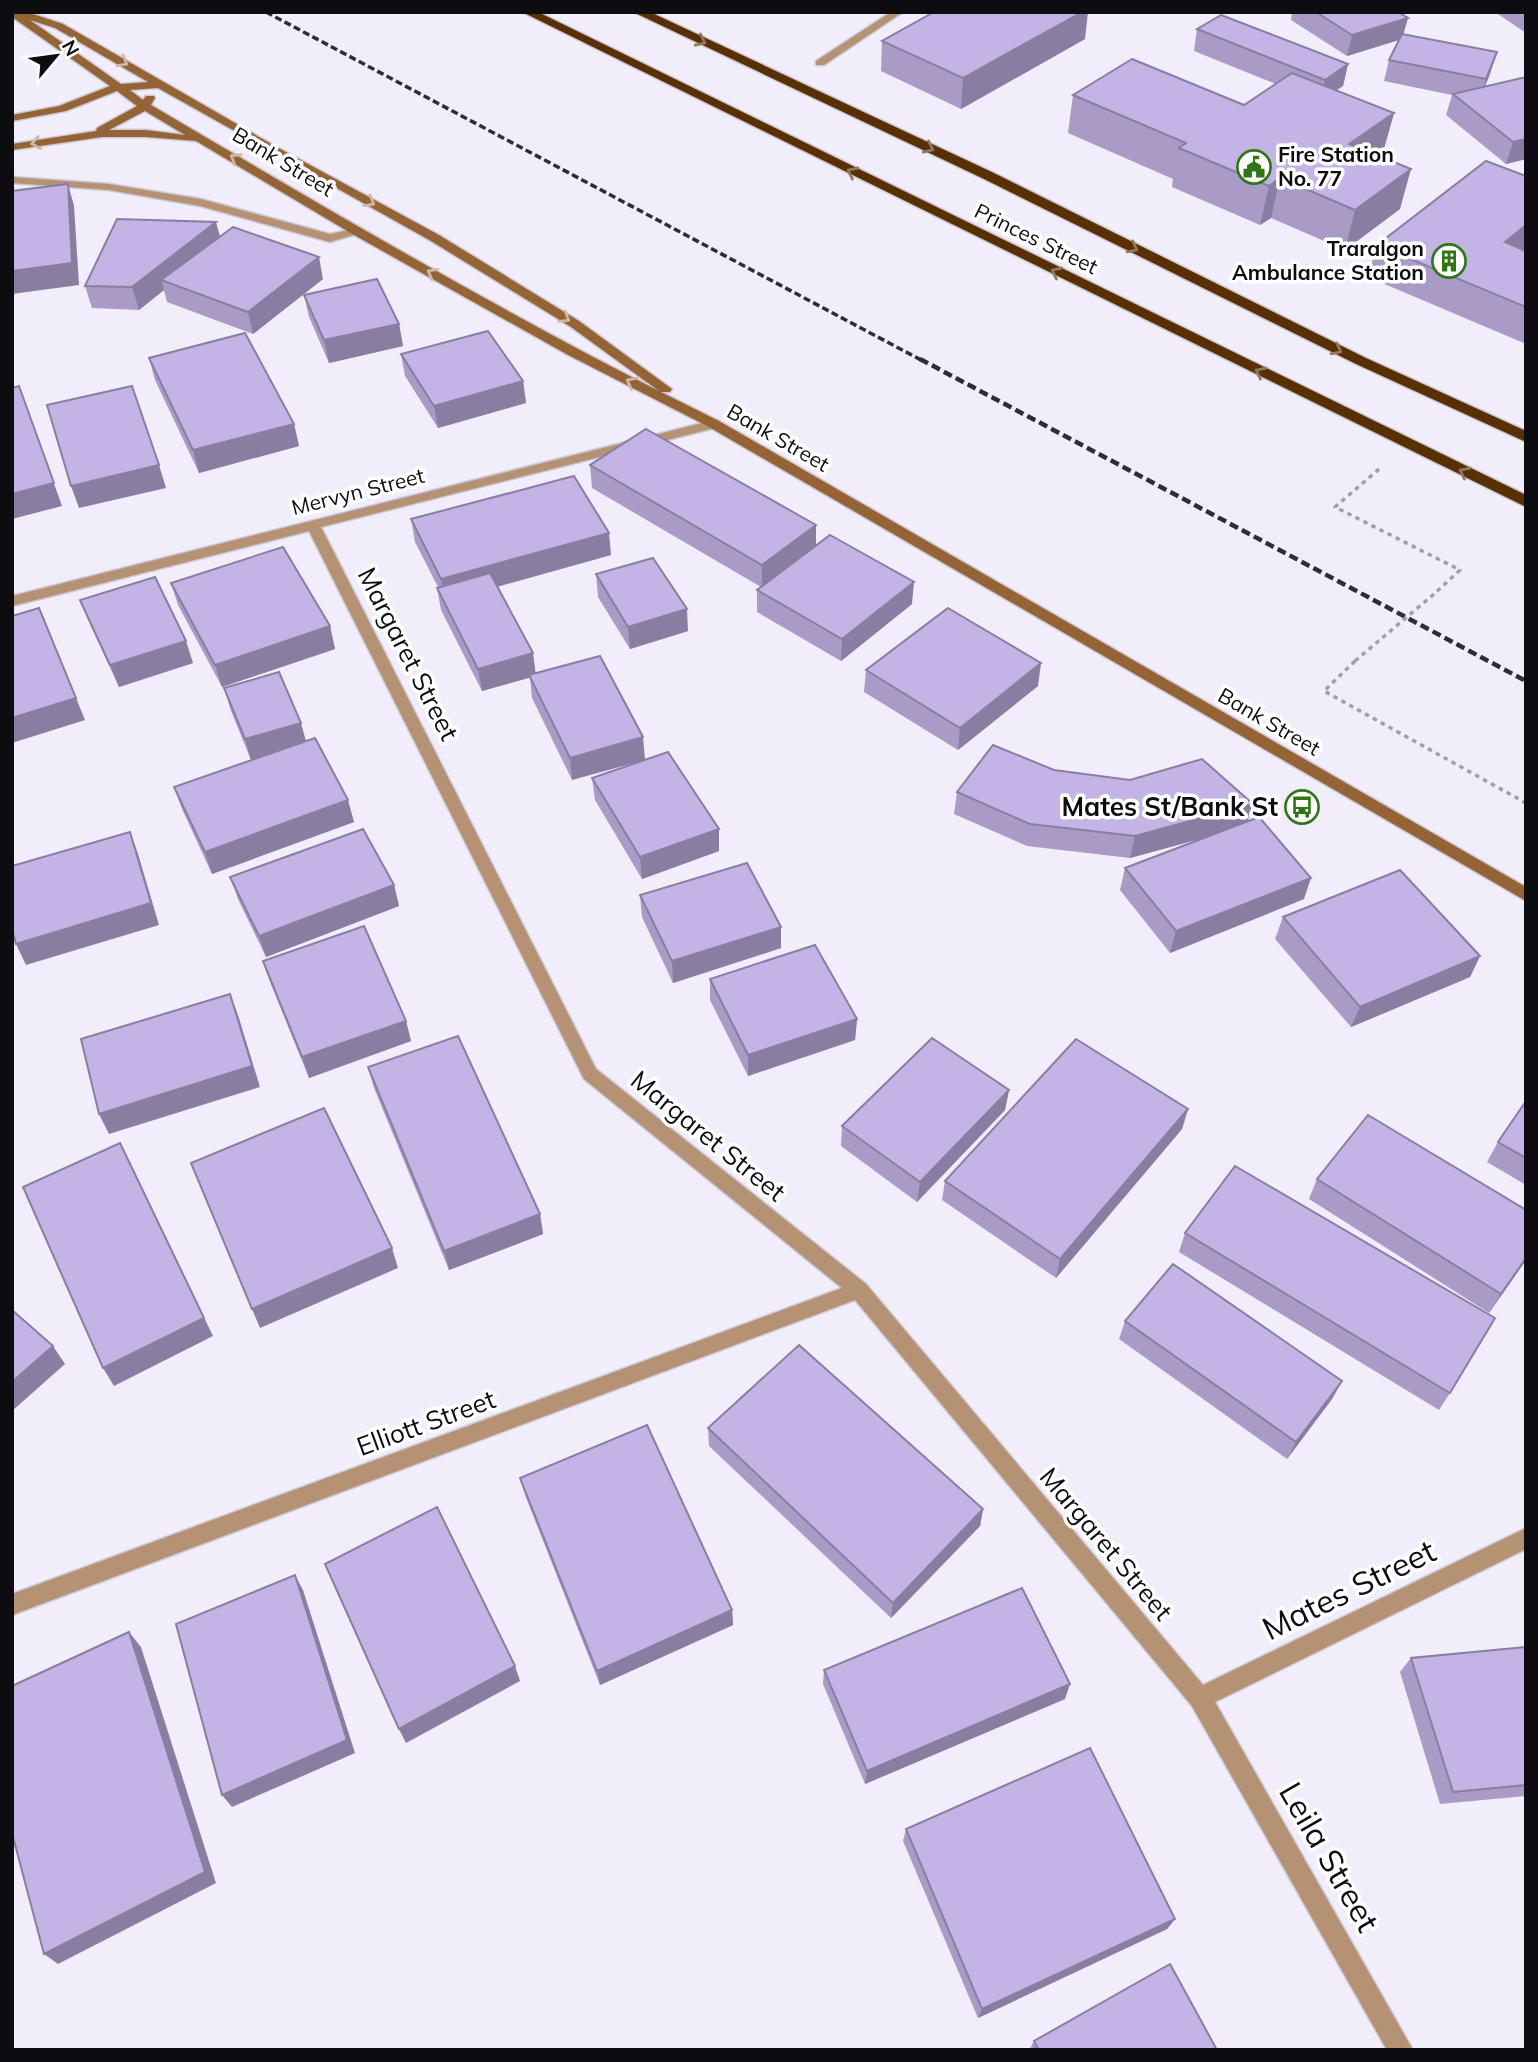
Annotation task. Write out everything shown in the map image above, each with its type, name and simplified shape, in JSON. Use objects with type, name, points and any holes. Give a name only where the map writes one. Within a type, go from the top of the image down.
[{"type":"highway","name":"Princes Street","points":[[528,12],[1526,502]]},
{"type":"highway","name":"Princes Street","points":[[639,12],[976,170],[1360,362],[1526,437]]},
{"type":"main road","points":[[15,12],[59,26],[435,238],[563,317],[713,424]]},
{"type":"main road","name":"Bank Street","points":[[15,12],[116,88],[358,232],[573,352],[713,424],[1526,895]]},
{"type":"main road","points":[[12,118],[62,109],[116,88],[161,84]]},
{"type":"main road","points":[[98,132],[145,106],[161,84]]},
{"type":"main road","points":[[12,147],[98,132],[130,131],[171,134],[206,141]]},
{"type":"street","points":[[820,63],[898,12]]},
{"type":"street","points":[[12,180],[109,187],[201,203],[330,238],[358,232]]},
{"type":"street","name":"Mervyn Street","points":[[12,601],[713,424]]},
{"type":"street","name":"Margaret Street","points":[[313,525],[590,1074],[859,1290],[1200,1698]]},
{"type":"street","name":"Elliott Street","points":[[12,1605],[859,1290]]},
{"type":"street","name":"Mates Street","points":[[1200,1698],[1526,1538]]},
{"type":"street","name":"Leila Street","points":[[1200,1698],[1401,2050]]},
{"type":"path","points":[[1380,469],[1335,507],[1460,570],[1324,691],[1526,803]]},
{"type":"building","points":[[934,12],[1082,12],[963,78],[882,41]]},
{"type":"building","points":[[1316,12],[1398,12],[1408,18],[1352,35]]},
{"type":"building","points":[[1221,15],[1348,64],[1325,80],[1197,29]]},
{"type":"building","points":[[1402,34],[1497,52],[1486,79],[1389,60]]},
{"type":"building","points":[[1132,59],[1244,105],[1292,73],[1394,113],[1349,144],[1411,169],[1355,210],[1280,178],[1269,186],[1179,148],[1186,143],[1073,95]]},
{"type":"building","points":[[1526,77],[1526,139],[1513,142],[1453,94]]},
{"type":"building","points":[[1486,161],[1526,176],[1526,225],[1505,242],[1526,251],[1526,307],[1377,245]]},
{"type":"building","points":[[68,184],[72,263],[12,271],[12,191]]},
{"type":"building","points":[[117,219],[216,222],[132,287],[85,286]]},
{"type":"building","points":[[233,227],[319,257],[248,312],[161,280]]},
{"type":"building","points":[[377,279],[399,324],[324,340],[304,295]]},
{"type":"building","points":[[488,331],[523,381],[434,406],[401,354]]},
{"type":"building","points":[[245,333],[294,424],[193,450],[149,358]]},
{"type":"building","points":[[19,386],[54,483],[12,494],[12,388]]},
{"type":"building","points":[[132,386],[159,465],[71,486],[47,405]]},
{"type":"building","points":[[646,429],[816,525],[762,565],[590,465]]},
{"type":"building","points":[[574,476],[609,533],[441,579],[411,519]]},
{"type":"building","points":[[830,535],[914,582],[842,639],[757,590]]},
{"type":"building","points":[[283,547],[330,626],[215,665],[171,583]]},
{"type":"building","points":[[653,558],[687,609],[628,627],[596,574]]},
{"type":"building","points":[[490,573],[533,653],[478,669],[437,588]]},
{"type":"building","points":[[155,577],[186,641],[110,665],[80,600]]},
{"type":"building","points":[[39,608],[76,698],[12,718],[12,616]]},
{"type":"building","points":[[948,608],[1041,663],[960,728],[866,670]]},
{"type":"building","points":[[600,656],[643,737],[570,758],[529,675]]},
{"type":"building","points":[[279,672],[301,723],[245,739],[224,688]]},
{"type":"building","points":[[315,738],[348,800],[205,852],[174,787]]},
{"type":"building","points":[[993,745],[1054,770],[1130,780],[1202,759],[1253,804],[1135,836],[1030,824],[957,792]]},
{"type":"building","points":[[668,752],[719,829],[640,857],[592,778]]},
{"type":"building","points":[[1259,817],[1311,878],[1176,931],[1125,868]]},
{"type":"building","points":[[363,829],[394,885],[259,936],[230,877]]},
{"type":"building","points":[[130,832],[151,903],[16,944],[12,929],[12,866]]},
{"type":"building","points":[[747,863],[781,927],[672,961],[640,895]]},
{"type":"building","points":[[1400,870],[1480,956],[1360,1007],[1283,917]]},
{"type":"building","points":[[364,926],[406,1021],[302,1057],[263,961]]},
{"type":"building","points":[[815,945],[857,1019],[748,1055],[710,979]]},
{"type":"building","points":[[230,994],[252,1066],[99,1114],[81,1039]]},
{"type":"building","points":[[458,1036],[540,1214],[444,1251],[368,1067]]},
{"type":"building","points":[[932,1038],[1009,1090],[920,1182],[842,1126]]},
{"type":"building","points":[[1076,1039],[1188,1109],[1060,1259],[945,1181]]},
{"type":"building","points":[[1526,1101],[1526,1158],[1498,1142]]},
{"type":"building","points":[[324,1108],[392,1248],[252,1309],[191,1163]]},
{"type":"building","points":[[1368,1115],[1526,1210],[1526,1258],[1501,1294],[1317,1179]]},
{"type":"building","points":[[120,1143],[204,1318],[103,1368],[23,1187]]},
{"type":"building","points":[[1235,1166],[1495,1318],[1450,1393],[1185,1233]]},
{"type":"building","points":[[1173,1264],[1342,1381],[1296,1442],[1125,1321]]},
{"type":"building","points":[[12,1310],[53,1346],[12,1382]]},
{"type":"building","points":[[799,1345],[983,1509],[893,1603],[708,1428]]},
{"type":"building","points":[[647,1425],[732,1610],[597,1671],[520,1478]]},
{"type":"building","points":[[437,1507],[515,1666],[399,1729],[325,1564]]},
{"type":"building","points":[[295,1575],[347,1740],[222,1795],[176,1624]]},
{"type":"building","points":[[1022,1588],[1070,1684],[867,1771],[824,1670]]},
{"type":"building","points":[[129,1632],[205,1872],[44,1954],[12,1833],[12,1686]]},
{"type":"building","points":[[1526,1647],[1526,1785],[1453,1792],[1411,1658]]},
{"type":"building","points":[[1090,1748],[1175,1919],[982,2009],[906,1829]]},
{"type":"building","points":[[1170,1964],[1217,2050],[1039,2050],[1034,2041]]},
{"type":"railway","points":[[266,12],[923,361]]},
{"type":"railway","points":[[920,359],[1526,681]]},
{"type":"place","name":"Fire Station No. 77","points":[[1254,167]]},
{"type":"place","name":"Traralgon Ambulance Station","points":[[1449,261]]},
{"type":"place","name":"Mates St/Bank St","points":[[1302,807]]}]
